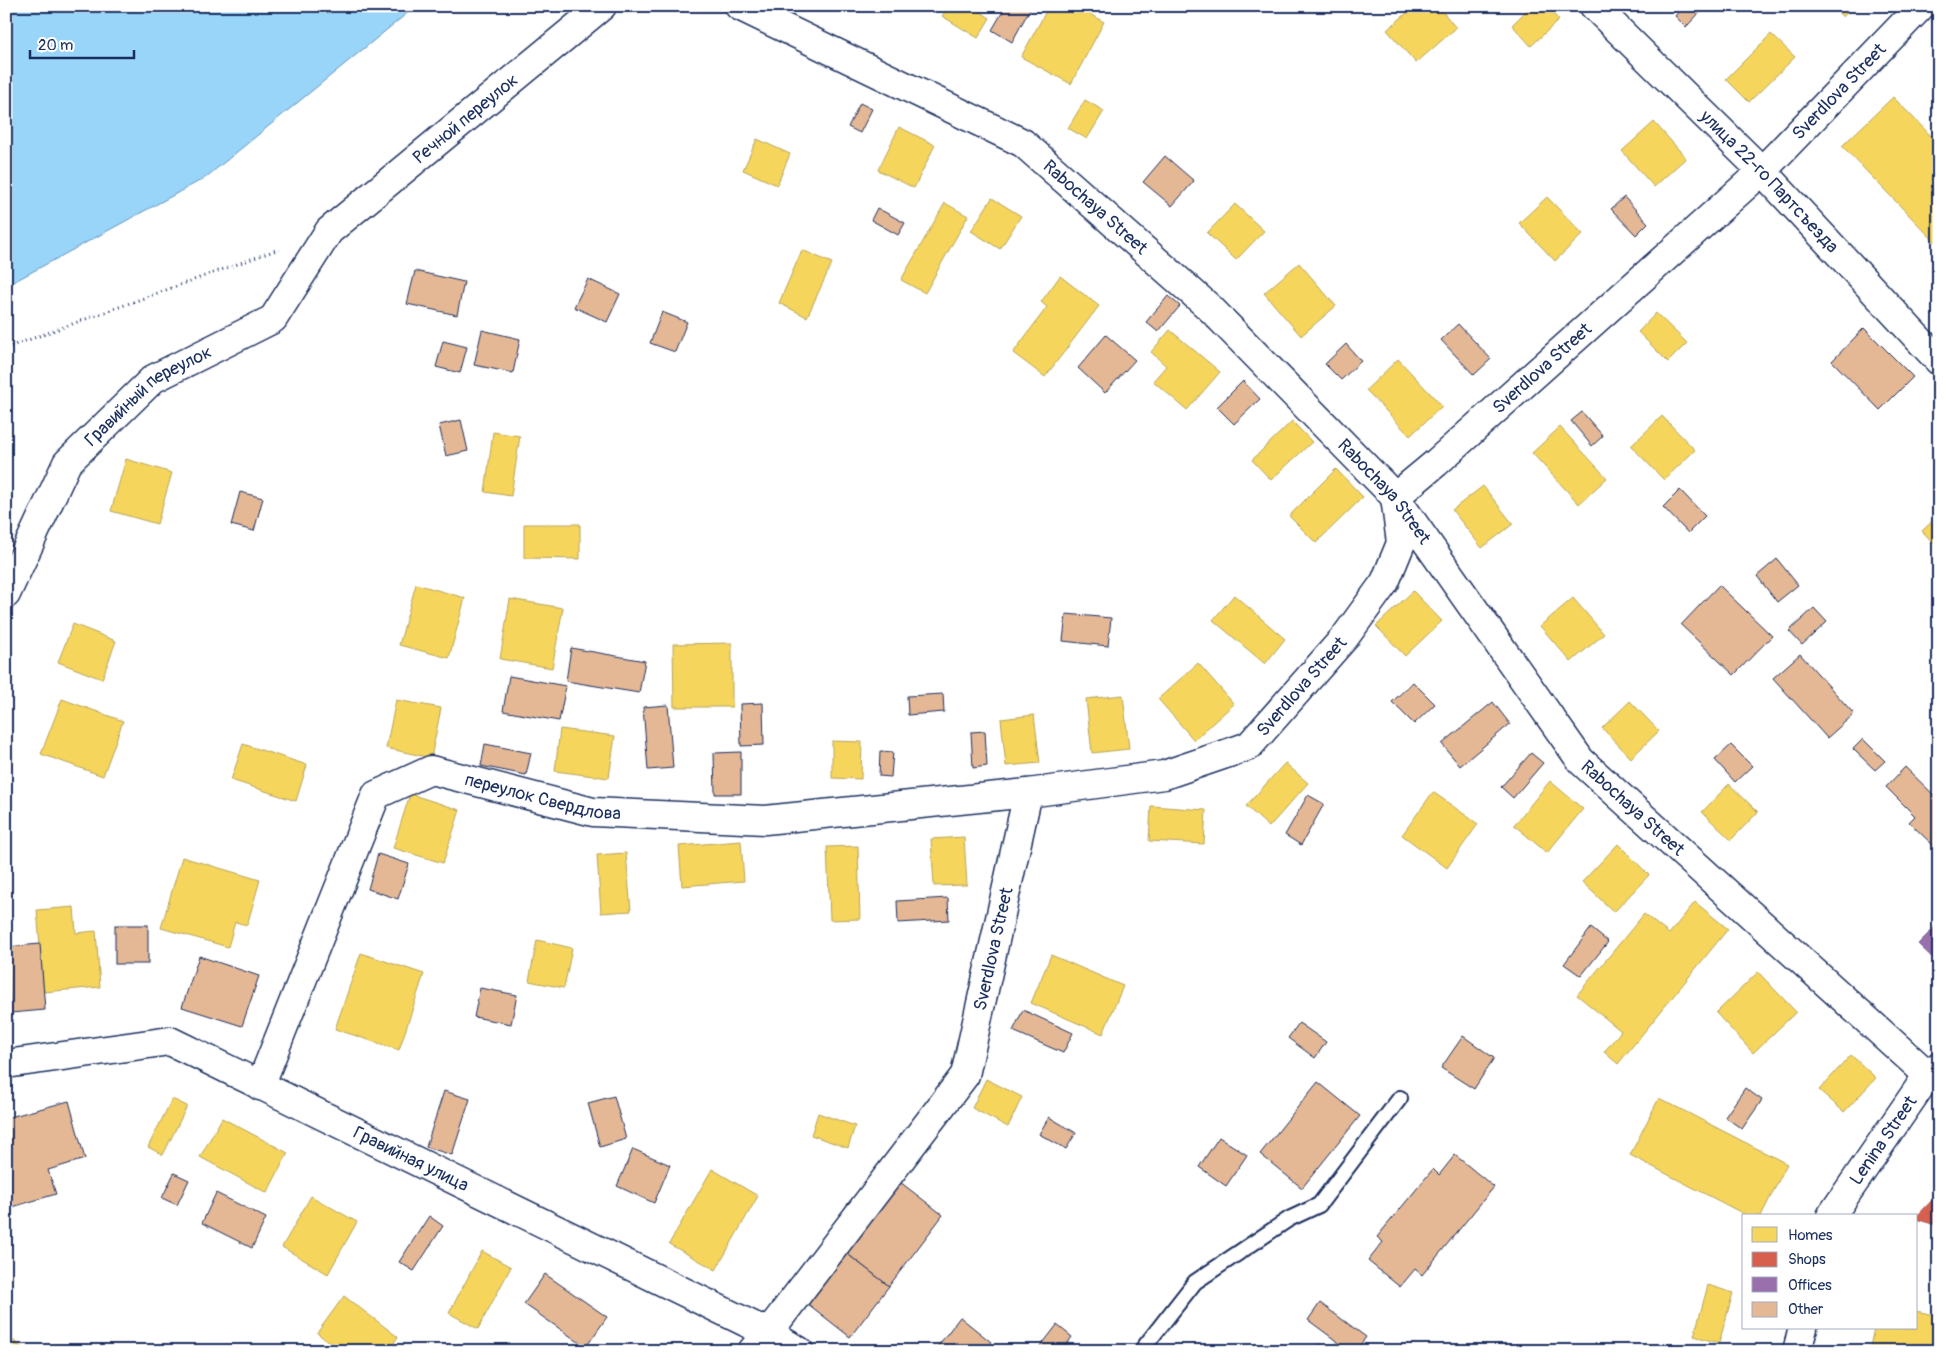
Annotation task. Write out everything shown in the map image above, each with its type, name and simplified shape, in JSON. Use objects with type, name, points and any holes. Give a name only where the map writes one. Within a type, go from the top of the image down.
[{"type":"street","name":"Речной переулок","points":[[329,231],[602,6]]},
{"type":"street","name":"Rabochaya Street","points":[[739,6],[1023,143],[1211,309],[1395,497],[1581,760],[1935,1076]]},
{"type":"street","name":"улица 22-го Партсъезда","points":[[1594,6],[1762,171],[1939,361]]},
{"type":"street","name":"Sverdlova Street","points":[[760,1342],[965,1075],[1028,793],[1164,775],[1249,746],[1345,637],[1385,582],[1400,543],[1395,497],[1436,464],[1762,171],[1921,6]]},
{"type":"street","name":"Гравийный переулок","points":[[6,594],[67,462],[153,379],[273,319],[329,231]]},
{"type":"street","name":"переулок Свердлова","points":[[260,1086],[376,795],[431,770],[593,812],[765,820],[1028,793]]},
{"type":"street","name":"Гравийная улица","points":[[6,1064],[170,1041],[760,1342],[799,1351]]},
{"type":"street","name":"Lenina Street","points":[[1832,1214],[1935,1076]]},
{"type":"street","points":[[1797,1351],[1802,1330]]},
{"type":"lane","points":[[1141,1351],[1196,1282],[1289,1219],[1319,1205],[1400,1098]]},
{"type":"path","points":[[6,348],[283,248]]},
{"type":"water","points":[[6,6],[416,6],[205,178],[6,286]]},
{"type":"building: Homes","points":[[949,6],[972,6],[990,18],[978,38],[942,16]]},
{"type":"building: Homes","points":[[1049,6],[1075,6],[1104,22],[1071,84],[1021,57]]},
{"type":"building: Homes","points":[[1415,6],[1438,6],[1456,28],[1416,63],[1387,30]]},
{"type":"building: Homes","points":[[1531,6],[1546,6],[1559,20],[1531,46],[1512,25]]},
{"type":"building: Homes","points":[[1831,6],[1853,6],[1843,17]]},
{"type":"building: Homes","points":[[1771,34],[1795,57],[1749,102],[1726,79]]},
{"type":"building: Homes","points":[[1893,97],[1939,144],[1939,246],[1842,146]]},
{"type":"building: Homes","points":[[1085,100],[1104,111],[1087,139],[1068,128]]},
{"type":"building: Homes","points":[[1654,122],[1686,158],[1654,187],[1622,151]]},
{"type":"building: Homes","points":[[899,127],[935,145],[914,188],[878,170]]},
{"type":"building: Homes","points":[[757,139],[790,154],[777,185],[743,170]]},
{"type":"building: Homes","points":[[1547,197],[1583,234],[1555,261],[1519,223]]},
{"type":"building: Homes","points":[[992,198],[1021,216],[1000,249],[971,231]]},
{"type":"building: Homes","points":[[945,203],[968,216],[925,293],[901,280]]},
{"type":"building: Homes","points":[[1235,204],[1264,231],[1236,260],[1207,233]]},
{"type":"building: Homes","points":[[802,250],[832,263],[807,317],[779,303]]},
{"type":"building: Homes","points":[[1299,263],[1336,306],[1301,336],[1264,293]]},
{"type":"building: Homes","points":[[1060,276],[1099,306],[1045,377],[1013,353],[1047,307],[1041,302]]},
{"type":"building: Homes","points":[[1656,313],[1687,343],[1668,362],[1638,332]]},
{"type":"building: Homes","points":[[1170,330],[1220,372],[1187,410],[1153,381],[1166,366],[1151,352]]},
{"type":"building: Homes","points":[[1398,359],[1442,406],[1410,436],[1366,390]]},
{"type":"building: Homes","points":[[1662,416],[1695,450],[1664,480],[1631,446]]},
{"type":"building: Homes","points":[[1292,421],[1312,442],[1271,480],[1252,460]]},
{"type":"building: Homes","points":[[1560,427],[1607,478],[1579,504],[1532,453]]},
{"type":"building: Homes","points":[[493,432],[520,436],[511,496],[485,492]]},
{"type":"building: Homes","points":[[126,459],[172,473],[157,524],[111,511]]},
{"type":"building: Homes","points":[[1336,469],[1363,497],[1316,543],[1289,516]]},
{"type":"building: Homes","points":[[1483,486],[1513,524],[1482,548],[1452,510]]},
{"type":"building: Homes","points":[[1939,515],[1939,549],[1922,531]]},
{"type":"building: Homes","points":[[524,524],[580,524],[580,559],[524,558]]},
{"type":"building: Homes","points":[[416,584],[465,598],[449,658],[399,645]]},
{"type":"building: Homes","points":[[1413,591],[1442,621],[1405,656],[1376,626]]},
{"type":"building: Homes","points":[[1234,595],[1285,639],[1265,664],[1213,620]]},
{"type":"building: Homes","points":[[1573,598],[1604,634],[1571,662],[1540,626]]},
{"type":"building: Homes","points":[[510,599],[563,608],[552,668],[500,659]]},
{"type":"building: Homes","points":[[73,624],[116,641],[102,679],[58,662]]},
{"type":"building: Homes","points":[[732,643],[732,707],[674,707],[673,644]]},
{"type":"building: Homes","points":[[1198,663],[1234,704],[1194,740],[1158,699]]},
{"type":"building: Homes","points":[[1123,695],[1129,749],[1092,753],[1086,699]]},
{"type":"building: Homes","points":[[62,699],[123,721],[103,776],[41,754]]},
{"type":"building: Homes","points":[[396,700],[441,708],[431,758],[386,748]]},
{"type":"building: Homes","points":[[1630,701],[1659,731],[1631,758],[1602,728]]},
{"type":"building: Homes","points":[[1034,715],[1040,763],[1006,766],[1001,719]]},
{"type":"building: Homes","points":[[560,729],[615,736],[609,778],[555,771]]},
{"type":"building: Homes","points":[[832,741],[862,742],[861,779],[832,778]]},
{"type":"building: Homes","points":[[243,744],[307,765],[296,801],[231,780]]},
{"type":"building: Homes","points":[[1285,763],[1308,783],[1269,827],[1246,806]]},
{"type":"building: Homes","points":[[1550,781],[1583,809],[1547,853],[1514,825]]},
{"type":"building: Homes","points":[[1729,784],[1758,812],[1731,840],[1702,812]]},
{"type":"building: Homes","points":[[1433,792],[1478,824],[1447,868],[1402,835]]},
{"type":"building: Homes","points":[[410,794],[460,810],[443,863],[393,848]]},
{"type":"building: Homes","points":[[1151,806],[1206,810],[1204,844],[1149,841]]},
{"type":"building: Homes","points":[[964,837],[967,885],[934,886],[931,839]]},
{"type":"building: Homes","points":[[741,841],[744,881],[682,886],[679,846]]},
{"type":"building: Homes","points":[[1618,844],[1649,875],[1614,912],[1582,882]]},
{"type":"building: Homes","points":[[858,846],[860,919],[830,920],[827,847]]},
{"type":"building: Homes","points":[[626,853],[631,911],[601,913],[597,855]]},
{"type":"building: Homes","points":[[182,857],[260,880],[247,925],[235,922],[228,947],[161,928]]},
{"type":"building: Homes","points":[[1695,902],[1728,929],[1618,1064],[1604,1052],[1621,1031],[1577,995],[1644,914],[1669,934]]},
{"type":"building: Homes","points":[[74,907],[76,933],[96,931],[100,987],[44,992],[37,910]]},
{"type":"building: Homes","points":[[537,940],[572,948],[564,988],[529,981]]},
{"type":"building: Homes","points":[[361,953],[424,974],[399,1050],[335,1029]]},
{"type":"building: Homes","points":[[1051,955],[1123,986],[1103,1034],[1031,1003]]},
{"type":"building: Homes","points":[[1758,972],[1796,1012],[1753,1053],[1716,1013]]},
{"type":"building: Homes","points":[[1851,1055],[1876,1078],[1844,1112],[1819,1090]]},
{"type":"building: Homes","points":[[986,1079],[1022,1097],[1008,1127],[972,1108]]},
{"type":"building: Homes","points":[[1659,1098],[1787,1164],[1762,1214],[1744,1214],[1630,1155]]},
{"type":"building: Homes","points":[[172,1099],[187,1106],[163,1155],[148,1147]]},
{"type":"building: Homes","points":[[818,1113],[855,1126],[848,1148],[811,1135]]},
{"type":"building: Homes","points":[[222,1118],[288,1153],[267,1193],[200,1157]]},
{"type":"building: Homes","points":[[712,1169],[758,1196],[716,1270],[669,1244]]},
{"type":"building: Homes","points":[[311,1196],[357,1222],[328,1274],[282,1247]]},
{"type":"building: Homes","points":[[482,1251],[511,1267],[478,1329],[449,1313]]},
{"type":"building: Homes","points":[[1708,1285],[1733,1293],[1719,1343],[1694,1336]]},
{"type":"building: Homes","points":[[344,1296],[398,1337],[388,1351],[341,1351],[317,1333]]},
{"type":"building: Homes","points":[[1918,1311],[1939,1316],[1939,1351],[1869,1351],[1874,1330],[1918,1330]]},
{"type":"building: Homes","points":[[13,1340],[26,1351],[6,1351]]},
{"type":"building: Shops","points":[[1939,1193],[1939,1226],[1918,1220],[1918,1215]]},
{"type":"building: Offices","points":[[1939,923],[1939,964],[1918,944]]},
{"type":"building: Other","points":[[1006,6],[1031,7],[1012,42],[992,30]]},
{"type":"building: Other","points":[[1684,6],[1706,6],[1686,27],[1675,16]]},
{"type":"building: Other","points":[[860,103],[872,109],[860,133],[848,127]]},
{"type":"building: Other","points":[[1165,156],[1194,181],[1172,206],[1143,182]]},
{"type":"building: Other","points":[[1624,197],[1648,223],[1636,235],[1611,209]]},
{"type":"building: Other","points":[[877,208],[905,223],[898,235],[871,220]]},
{"type":"building: Other","points":[[415,271],[464,282],[457,315],[407,304]]},
{"type":"building: Other","points":[[588,279],[620,294],[607,322],[574,307]]},
{"type":"building: Other","points":[[1168,296],[1180,306],[1158,332],[1146,322]]},
{"type":"building: Other","points":[[662,312],[687,322],[675,352],[650,343]]},
{"type":"building: Other","points":[[1458,324],[1491,359],[1474,375],[1441,340]]},
{"type":"building: Other","points":[[1864,328],[1913,377],[1880,410],[1832,361]]},
{"type":"building: Other","points":[[482,330],[520,339],[513,373],[474,365]]},
{"type":"building: Other","points":[[1106,335],[1135,360],[1105,393],[1078,368]]},
{"type":"building: Other","points":[[443,341],[467,347],[460,373],[436,367]]},
{"type":"building: Other","points":[[1346,344],[1361,361],[1341,380],[1325,364]]},
{"type":"building: Other","points":[[1243,381],[1260,399],[1234,424],[1217,407]]},
{"type":"building: Other","points":[[1582,412],[1603,436],[1592,446],[1571,421]]},
{"type":"building: Other","points":[[461,420],[468,451],[446,456],[439,425]]},
{"type":"building: Other","points":[[1680,490],[1705,516],[1688,533],[1663,507]]},
{"type":"building: Other","points":[[240,492],[263,498],[254,531],[231,525]]},
{"type":"building: Other","points":[[1777,559],[1798,585],[1777,602],[1757,576]]},
{"type":"building: Other","points":[[1719,585],[1772,636],[1734,675],[1681,625]]},
{"type":"building: Other","points":[[1814,608],[1827,622],[1802,645],[1789,631]]},
{"type":"building: Other","points":[[1066,614],[1111,618],[1108,646],[1063,641]]},
{"type":"building: Other","points":[[571,648],[645,661],[639,693],[566,681]]},
{"type":"building: Other","points":[[1800,654],[1854,714],[1827,738],[1773,678]]},
{"type":"building: Other","points":[[509,676],[566,686],[559,721],[503,711]]},
{"type":"building: Other","points":[[1413,682],[1435,704],[1414,724],[1392,702]]},
{"type":"building: Other","points":[[943,694],[944,712],[908,715],[907,696]]},
{"type":"building: Other","points":[[1493,702],[1510,724],[1460,766],[1442,744]]},
{"type":"building: Other","points":[[763,703],[764,745],[741,746],[740,704]]},
{"type":"building: Other","points":[[668,705],[673,768],[648,770],[643,707]]},
{"type":"building: Other","points":[[985,731],[987,766],[973,768],[971,732]]},
{"type":"building: Other","points":[[1863,739],[1885,761],[1875,770],[1853,749]]},
{"type":"building: Other","points":[[485,744],[531,753],[526,775],[481,766]]},
{"type":"building: Other","points":[[1731,745],[1752,766],[1735,782],[1715,760]]},
{"type":"building: Other","points":[[880,751],[893,752],[891,777],[879,776]]},
{"type":"building: Other","points":[[741,752],[741,794],[715,794],[714,753]]},
{"type":"building: Other","points":[[1531,753],[1543,763],[1513,798],[1501,787]]},
{"type":"building: Other","points":[[1905,767],[1939,800],[1939,851],[1909,822],[1915,816],[1886,787]]},
{"type":"building: Other","points":[[1308,795],[1324,804],[1301,845],[1285,835]]},
{"type":"building: Other","points":[[378,854],[409,864],[398,899],[368,889]]},
{"type":"building: Other","points":[[948,898],[949,920],[898,923],[897,901]]},
{"type":"building: Other","points":[[115,925],[148,925],[148,964],[115,964]]},
{"type":"building: Other","points":[[1591,928],[1608,942],[1581,976],[1564,964]]},
{"type":"building: Other","points":[[40,944],[45,1010],[11,1013],[6,947]]},
{"type":"building: Other","points":[[199,956],[259,976],[242,1026],[182,1007]]},
{"type":"building: Other","points":[[480,988],[517,995],[511,1024],[474,1017]]},
{"type":"building: Other","points":[[1023,1010],[1073,1033],[1063,1053],[1013,1031]]},
{"type":"building: Other","points":[[1299,1023],[1326,1042],[1315,1058],[1288,1038]]},
{"type":"building: Other","points":[[1463,1036],[1494,1058],[1474,1089],[1441,1068]]},
{"type":"building: Other","points":[[1318,1082],[1360,1116],[1302,1188],[1260,1154]]},
{"type":"building: Other","points":[[1745,1088],[1762,1100],[1742,1129],[1725,1117]]},
{"type":"building: Other","points":[[444,1091],[470,1099],[452,1155],[426,1147]]},
{"type":"building: Other","points":[[614,1096],[626,1139],[600,1147],[588,1103]]},
{"type":"building: Other","points":[[69,1101],[85,1159],[48,1170],[56,1194],[9,1208],[6,1198],[6,1118]]},
{"type":"building: Other","points":[[1049,1117],[1076,1133],[1066,1149],[1039,1134]]},
{"type":"building: Other","points":[[1219,1137],[1247,1155],[1226,1186],[1199,1167]]},
{"type":"building: Other","points":[[633,1149],[670,1165],[654,1203],[617,1186]]},
{"type":"building: Other","points":[[1455,1155],[1494,1187],[1422,1275],[1415,1269],[1400,1287],[1368,1261],[1383,1242],[1377,1237],[1433,1169],[1439,1175]]},
{"type":"building: Other","points":[[174,1173],[189,1180],[177,1205],[162,1198]]},
{"type":"building: Other","points":[[900,1182],[943,1215],[889,1286],[846,1253]]},
{"type":"building: Other","points":[[216,1193],[266,1218],[252,1248],[202,1223]]},
{"type":"building: Other","points":[[429,1216],[443,1226],[414,1271],[399,1262]]},
{"type":"building: Other","points":[[846,1253],[889,1286],[850,1337],[808,1304]]},
{"type":"building: Other","points":[[545,1274],[607,1317],[586,1347],[524,1304]]},
{"type":"building: Other","points":[[1320,1303],[1366,1337],[1356,1351],[1350,1351],[1308,1320]]},
{"type":"building: Other","points":[[960,1317],[991,1342],[984,1351],[934,1351]]},
{"type":"building: Other","points":[[1057,1325],[1072,1337],[1062,1351],[1037,1351]]},
{"type":"building: Other","points":[[1319,1344],[1332,1351],[1315,1351]]}]
